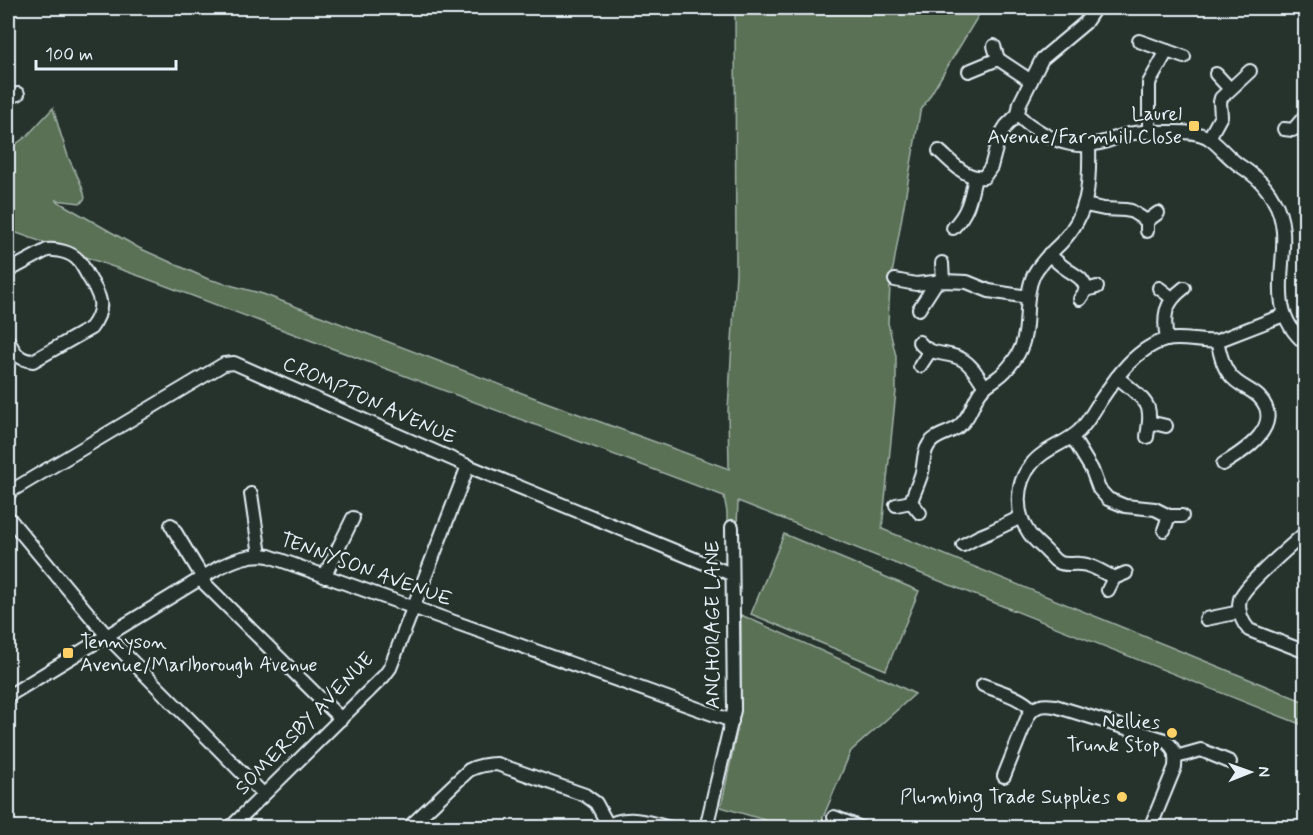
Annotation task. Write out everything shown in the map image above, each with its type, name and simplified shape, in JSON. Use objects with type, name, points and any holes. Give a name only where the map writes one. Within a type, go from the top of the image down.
[{"type":"street","points":[[939,151],[960,170],[975,177],[984,177],[991,167],[999,137],[1018,114],[1020,103],[1042,58],[1085,23],[1095,8]]},
{"type":"street","points":[[1139,41],[1184,57]]},
{"type":"street","points":[[994,46],[998,59],[1031,81]]},
{"type":"street","points":[[1149,132],[1149,83],[1167,51]]},
{"type":"street","points":[[969,71],[998,59]]},
{"type":"street","points":[[1209,138],[1221,116],[1221,98],[1250,71]]},
{"type":"street","points":[[1216,75],[1230,89]]},
{"type":"street","points":[[1018,114],[1022,120],[1052,139],[1077,146],[1133,133],[1149,132],[1190,132],[1209,138],[1235,162],[1258,178],[1274,200],[1283,225],[1280,279],[1284,315],[1296,336],[1305,344]]},
{"type":"street","points":[[1284,129],[1293,130],[1303,121]]},
{"type":"street","points":[[910,502],[921,475],[927,446],[932,440],[957,428],[965,421],[979,393],[1010,366],[1023,342],[1028,297],[1035,274],[1048,254],[1070,232],[1085,205],[1089,185],[1089,145]]},
{"type":"street","points":[[953,228],[963,218],[975,177]]},
{"type":"street","points":[[1085,205],[1104,210],[1131,211],[1147,226],[1158,213]]},
{"type":"street","points":[[8,271],[47,250],[54,249],[72,255],[78,260],[99,295],[101,303],[96,321],[91,328],[33,361],[19,358],[8,340]]},
{"type":"street","points":[[1048,254],[1066,270],[1081,278],[1088,292]]},
{"type":"street","points":[[919,309],[940,281],[942,264]]},
{"type":"street","points":[[895,280],[916,284],[940,281],[967,282],[989,291],[1028,297]]},
{"type":"street","points":[[1159,288],[1172,298]]},
{"type":"street","points":[[1167,340],[1165,322],[1168,306],[1172,298],[1184,288]]},
{"type":"street","points":[[1126,573],[1111,584],[1085,565],[1060,564],[1038,544],[1021,517],[1020,483],[1031,464],[1039,456],[1072,437],[1086,423],[1117,377],[1137,356],[1155,344],[1167,340],[1191,339],[1210,342],[1284,315]]},
{"type":"street","points":[[1216,340],[1228,373],[1263,401],[1268,414],[1267,422],[1254,442],[1223,464]]},
{"type":"street","points":[[919,342],[930,351],[962,359],[969,364],[985,387]]},
{"type":"street","points":[[920,366],[930,351]]},
{"type":"street","name":"CROMPTON AVENUE","points":[[9,491],[224,364],[234,363],[468,466],[731,574]]},
{"type":"street","points":[[1117,377],[1146,404],[1149,411],[1147,437]]},
{"type":"street","points":[[1268,414],[1282,414]]},
{"type":"street","points":[[1149,422],[1166,426]]},
{"type":"street","points":[[1072,437],[1092,470],[1099,489],[1108,499],[1125,506],[1155,509],[1169,516],[1182,516]]},
{"type":"street","name":"SOMERSBY AVENUE","points":[[230,828],[390,668],[468,466]]},
{"type":"street","points":[[251,494],[260,555]]},
{"type":"street","points":[[896,505],[910,502]]},
{"type":"street","points":[[910,502],[921,513]]},
{"type":"street","points":[[1164,530],[1169,516]]},
{"type":"street","points":[[8,517],[107,636],[263,794]]},
{"type":"street","points":[[963,545],[1021,517]]},
{"type":"street","points":[[326,577],[353,518]]},
{"type":"street","points":[[973,523],[980,536]]},
{"type":"street","points":[[171,525],[201,578],[341,719]]},
{"type":"street","name":"ANCHORAGE LANE","points":[[706,828],[734,710],[732,527]]},
{"type":"street","points":[[8,538],[18,529]]},
{"type":"street","points":[[1305,532],[1250,585],[1240,599],[1244,624],[1249,630],[1305,652]]},
{"type":"street","name":"TENNYSON AVENUE","points":[[8,696],[229,562],[251,555],[260,555],[269,556],[732,721]]},
{"type":"street","points":[[1206,618],[1240,610]]},
{"type":"street","points":[[983,685],[1026,703],[1032,710]]},
{"type":"street","points":[[1004,776],[1032,710],[1039,706],[1055,706],[1165,740],[1174,748],[1175,767],[1150,828]]},
{"type":"street","points":[[1176,757],[1201,750],[1230,762]]},
{"type":"street","points":[[408,828],[469,770],[478,765],[488,764],[497,764],[585,795],[596,803],[606,826],[627,819],[636,819],[671,828]]},
{"type":"street","points":[[834,817],[861,828]]},
{"type":"green space","points":[[735,8],[983,8],[920,112],[890,286],[888,323],[896,356],[896,391],[882,529],[1305,702],[1305,726],[738,501],[737,527],[727,527],[724,496],[145,278],[8,230],[8,150],[27,136],[53,108],[69,159],[81,183],[85,198],[81,203],[55,200],[139,248],[208,279],[263,294],[729,469],[728,411],[736,273]]},
{"type":"green space","points":[[784,534],[919,591],[886,670],[751,614]]},
{"type":"green space","points":[[741,615],[915,694],[851,751],[819,827],[788,827],[721,807],[741,712]]},
{"type":"place","name":"Laurel Avenue/Farmhill Close","points":[[1194,126]]},
{"type":"place","name":"Tennyson Avenue/Marlborough Avenue","points":[[68,653]]},
{"type":"place","name":"Nellies Trunk Stop","points":[[1172,733]]},
{"type":"place","name":"Plumbing Trade Supplies","points":[[1122,797]]}]
